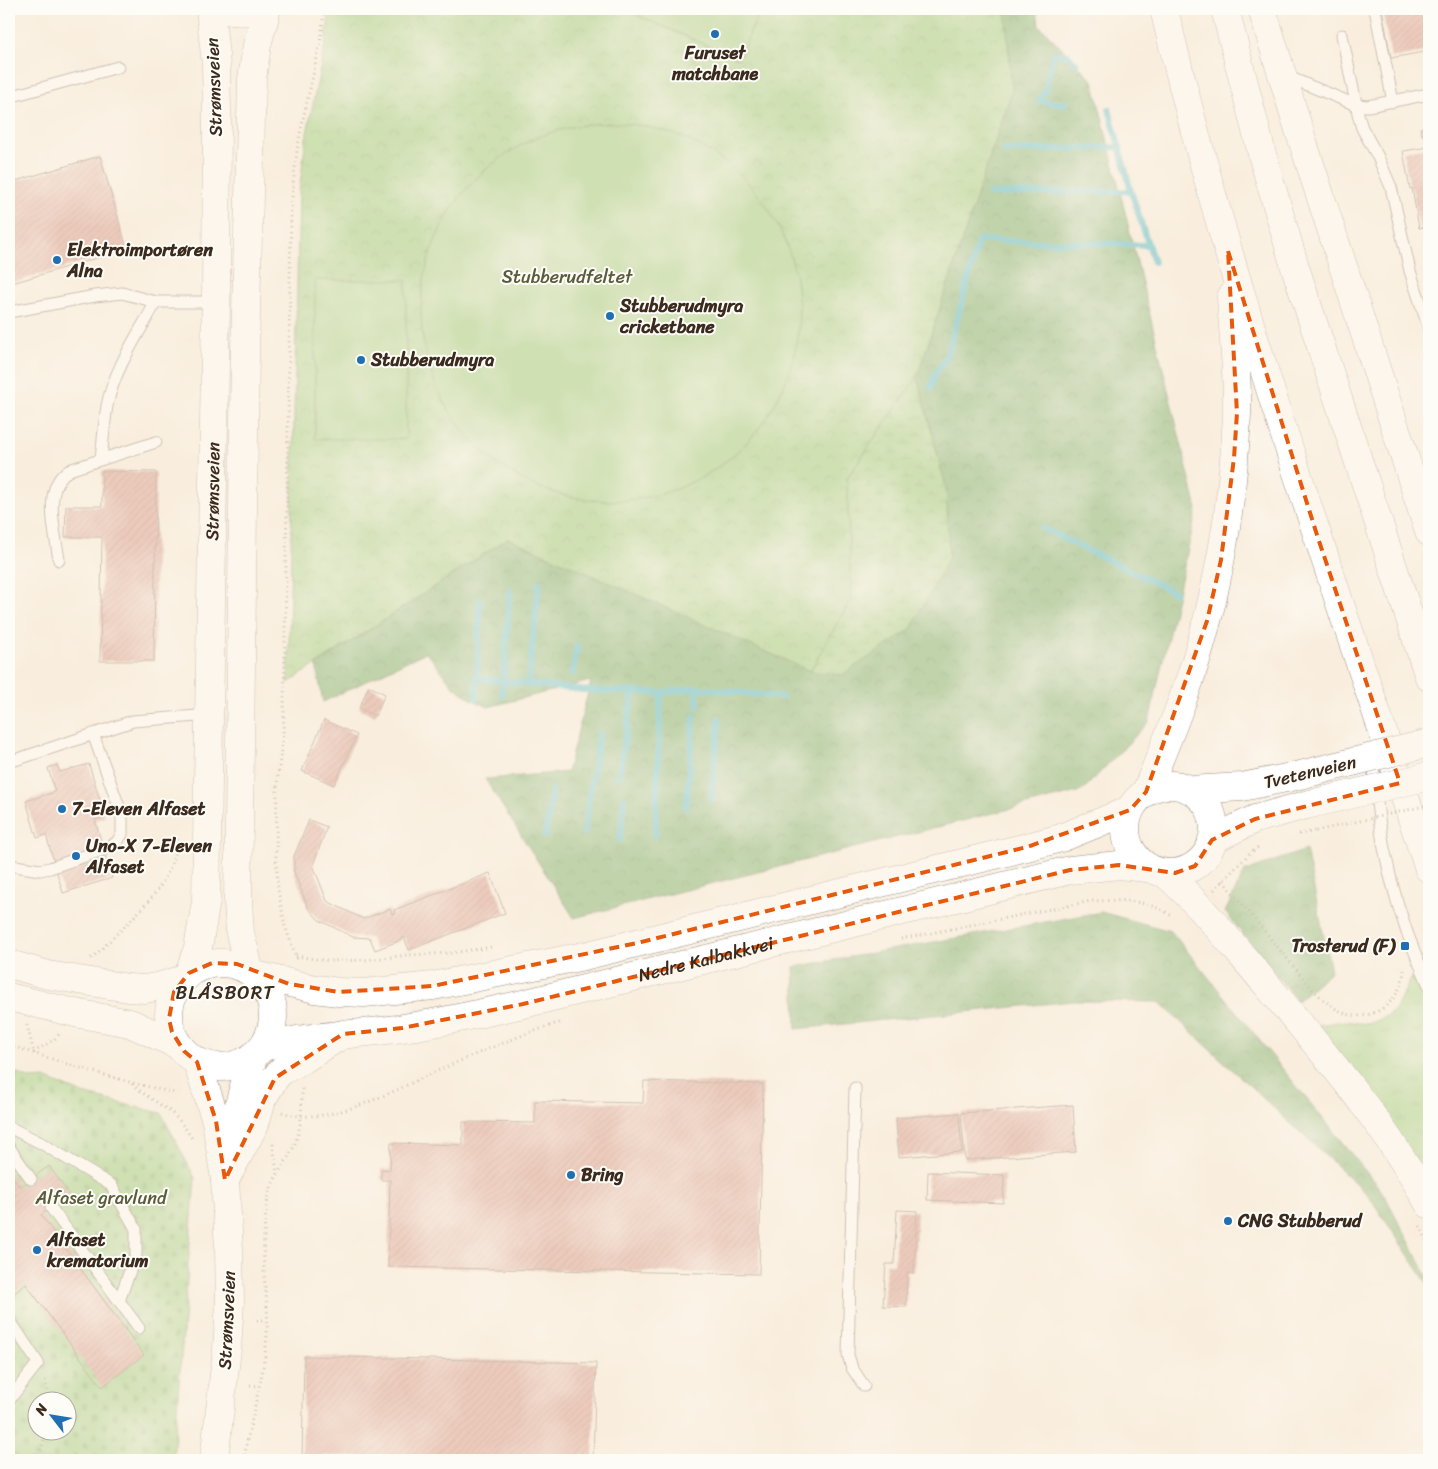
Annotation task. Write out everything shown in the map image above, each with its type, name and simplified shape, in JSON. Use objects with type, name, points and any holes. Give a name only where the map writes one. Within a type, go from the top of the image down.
[{"type":"main road","name":"Strømsveien","points":[[185,977],[198,948],[206,901],[216,302],[217,112],[216,65],[210,9]]},
{"type":"main road","points":[[222,9],[234,12],[247,12],[255,9]]},
{"type":"main road","name":"Strømsveien","points":[[252,972],[240,933],[238,902],[245,352],[252,79],[257,45],[267,9]]},
{"type":"main road","points":[[1164,9],[1202,160],[1228,251],[1317,535],[1429,869]]},
{"type":"main road","points":[[1226,9],[1262,154],[1295,267],[1429,677]]},
{"type":"main road","points":[[1262,9],[1281,75],[1429,532]]},
{"type":"main road","points":[[1228,251],[1237,412],[1230,506],[1221,560],[1207,621],[1189,681],[1165,744],[1126,822],[1126,836],[1130,848],[1137,859],[1156,870],[1198,905],[1339,1071],[1415,1177],[1429,1204]]},
{"type":"main road","name":"Tvetenveien","points":[[1190,790],[1242,787],[1296,776],[1429,743]]},
{"type":"main road","name":"Tvetenveien","points":[[1212,840],[1255,819],[1429,776]]},
{"type":"main road","points":[[1138,801],[1154,788],[1172,785],[1190,790],[1200,797],[1210,811],[1214,828],[1212,840],[1209,850],[1195,866],[1186,871],[1156,870]]},
{"type":"main road","name":"Nedre Kalbakkvei","points":[[252,972],[315,990],[364,993],[400,990],[532,967],[637,943],[1061,838],[1138,801]]},
{"type":"main road","name":"Nedre Kalbakkvei","points":[[259,1051],[289,1040],[402,1028],[446,1021],[523,1004],[1070,870],[1119,865],[1156,870]]},
{"type":"main road","points":[[9,964],[48,975],[128,988],[161,986],[185,977],[200,967],[212,963],[225,962],[237,964],[252,972],[266,987],[272,1001],[274,1017],[271,1033],[259,1051],[244,1062],[221,1068],[187,1053],[130,1023],[9,997]]},
{"type":"main road","points":[[185,977],[174,992],[170,1005],[169,1019],[172,1032],[187,1053]]},
{"type":"main road","points":[[225,1180],[255,1124],[262,1099],[275,1078],[281,1072],[342,1034]]},
{"type":"main road","name":"Strømsveien","points":[[225,1180],[237,1110],[246,1078],[259,1051]]},
{"type":"main road","name":"Strømsveien","points":[[187,1053],[216,1121],[225,1180],[230,1303],[227,1349],[214,1460]]},
{"type":"lane","points":[[1375,9],[1393,102]]},
{"type":"lane","points":[[1342,35],[1362,128],[1391,187],[1410,271],[1429,329]]},
{"type":"lane","points":[[9,97],[118,67]]},
{"type":"lane","points":[[1281,75],[1356,105],[1368,106],[1429,94]]},
{"type":"lane","points":[[9,312],[95,296],[122,293],[156,302],[216,302]]},
{"type":"lane","points":[[101,460],[108,405],[115,382],[127,355],[156,302]]},
{"type":"lane","points":[[59,560],[51,504],[55,487],[62,476],[72,469],[156,442]]},
{"type":"lane","points":[[1370,691],[1372,743],[1381,831],[1391,883],[1410,939],[1429,985]]},
{"type":"lane","points":[[9,762],[133,721],[210,715]]},
{"type":"lane","points":[[9,865],[40,870],[50,868],[108,848],[117,842],[122,834],[122,815],[93,734]]},
{"type":"lane","points":[[855,1088],[848,1355],[852,1368],[864,1386]]},
{"type":"lane","points":[[9,1127],[41,1143],[111,1185],[136,1229],[136,1254],[119,1301]]},
{"type":"lane","points":[[9,1148],[31,1179]]},
{"type":"lane","points":[[51,1208],[140,1328]]},
{"type":"lane","points":[[9,1320],[38,1363],[9,1400]]},
{"type":"path","points":[[298,966],[285,926],[278,889],[276,856],[277,785],[283,734],[284,692],[291,211],[296,157],[322,36],[324,9]]},
{"type":"path","points":[[1297,835],[1429,805]]},
{"type":"path","points":[[87,961],[154,896],[170,869],[178,836]]},
{"type":"path","points":[[1210,894],[1249,854],[1262,845]]},
{"type":"path","points":[[1223,882],[1313,990],[1323,1000],[1343,1012],[1365,1016],[1375,1013],[1384,1007],[1399,989],[1404,976],[1405,966]]},
{"type":"path","points":[[892,940],[1091,901],[1133,901],[1151,905],[1173,917]]},
{"type":"path","points":[[296,956],[329,961],[365,960],[451,953],[495,947]]},
{"type":"path","points":[[25,1019],[34,1053]]},
{"type":"path","points":[[301,1116],[324,1115],[365,1103],[526,1033],[570,1019]]},
{"type":"path","points":[[34,1053],[58,1037],[60,1033],[58,1027]]},
{"type":"path","points":[[9,1045],[132,1083],[190,1096]]},
{"type":"path","points":[[244,1460],[266,1352],[267,1320],[264,1257],[267,1204],[270,1187],[294,1147],[299,1132],[303,1080]]},
{"type":"path","points":[[132,1083],[148,1097],[169,1110],[194,1142]]},
{"type":"path","points":[[257,1320],[267,1320]]},
{"type":"path","points":[[250,1384],[258,1386]]},
{"type":"path","points":[[38,1460],[43,1442]]},
{"type":"highlighted area","points":[[1228,251],[1317,535],[1400,783],[1255,819],[1212,840],[1195,866],[1175,873],[1119,865],[1070,870],[523,1004],[402,1028],[343,1034],[275,1078],[225,1180],[216,1121],[197,1062],[184,1051],[172,1032],[169,1019],[174,992],[189,973],[212,963],[237,964],[289,984],[339,992],[433,986],[637,943],[1027,847],[1130,810],[1146,792],[1207,621],[1221,560],[1234,458],[1237,413]]},
{"type":"green space","name":"Stubberudfeltet","points":[[330,9],[623,9],[738,59],[760,9],[1005,9],[1012,90],[917,377],[847,478],[851,599],[810,671],[508,538],[288,683],[299,193],[306,138],[325,45]]},
{"type":"green space","name":"Furuset matchbane","points":[[623,9],[760,9],[739,59]]},
{"type":"green space","points":[[1005,9],[1037,9],[1039,25],[1093,80],[1197,509],[1149,722],[1082,791],[574,918],[485,779],[567,772],[591,681],[488,707],[471,699],[453,686],[426,652],[323,702],[316,665],[508,538],[810,671],[946,487],[917,377],[1012,90]]},
{"type":"green space","name":"Stubberudmyra cricketbane","points":[[610,123],[647,127],[682,137],[715,155],[744,178],[767,207],[785,240],[795,275],[799,312],[795,349],[785,384],[767,417],[744,446],[715,469],[682,487],[647,497],[610,501],[573,497],[538,487],[505,469],[476,446],[453,417],[435,384],[425,349],[421,312],[425,275],[435,240],[453,207],[476,178],[505,155],[538,137],[573,127]]},
{"type":"green space","name":"Stubberudmyra","points":[[315,280],[406,280],[406,439],[315,439]]},
{"type":"green space","points":[[917,377],[946,487],[949,557],[910,630],[842,675],[810,671],[851,599],[847,478]]},
{"type":"green space","points":[[1306,850],[1331,971],[1297,1001],[1225,912],[1245,871]]},
{"type":"green space","points":[[1101,912],[1171,931],[1384,1194],[1429,1279],[1429,1286],[1368,1195],[1159,1002],[1074,1001],[796,1029],[794,967]]},
{"type":"green space","points":[[1412,977],[1429,1012],[1429,1193],[1311,1026],[1345,1021],[1368,1024],[1389,1015],[1398,1004]]},
{"type":"green space","name":"Alfaset gravlund","points":[[9,1069],[30,1079],[45,1078],[83,1094],[161,1113],[195,1178],[173,1460],[9,1460]]},
{"type":"building","points":[[1382,9],[1429,9],[1429,51],[1391,58]]},
{"type":"building","points":[[1429,126],[1429,134],[1422,135],[1420,128]]},
{"type":"building","points":[[1429,147],[1428,245],[1425,227],[1419,228],[1403,151]]},
{"type":"building","points":[[100,156],[127,249],[9,284],[9,183]]},
{"type":"building","points":[[102,471],[156,472],[154,661],[100,661],[102,537],[65,537],[66,506],[102,506]]},
{"type":"building","points":[[369,686],[385,694],[375,716],[359,708]]},
{"type":"building","points":[[324,720],[357,735],[334,785],[302,771]]},
{"type":"building","points":[[89,764],[105,817],[95,820],[112,878],[63,893],[46,835],[37,838],[26,801],[55,792],[48,768],[57,765],[60,772]]},
{"type":"building","points":[[309,820],[327,827],[313,865],[327,901],[363,919],[390,909],[392,914],[395,913],[394,910],[490,873],[505,913],[409,950],[404,937],[401,940],[375,950],[370,938],[353,937],[319,920],[308,908],[294,872],[294,856]]},
{"type":"building","name":"Bring","points":[[644,1081],[763,1084],[759,1274],[388,1267],[390,1180],[381,1180],[381,1169],[390,1170],[391,1143],[463,1145],[463,1122],[535,1123],[535,1101],[643,1103]]},
{"type":"building","points":[[1073,1105],[1076,1152],[965,1160],[961,1113]]},
{"type":"building","points":[[959,1113],[962,1152],[899,1157],[896,1118]]},
{"type":"building","name":"Alfaset krematorium","points":[[49,1166],[69,1194],[41,1215],[144,1355],[102,1387],[26,1284],[12,1295],[9,1291],[9,1172],[20,1187]]},
{"type":"building","points":[[928,1172],[1004,1175],[1003,1203],[927,1200]]},
{"type":"building","points":[[897,1210],[917,1211],[914,1272],[907,1272],[906,1307],[883,1306],[886,1264],[894,1264]]},
{"type":"building","points":[[304,1356],[596,1363],[593,1460],[375,1460],[375,1457],[316,1456],[316,1460],[302,1460]]},
{"type":"waterway","points":[[1065,104],[1039,101],[1046,88],[1053,54],[1068,55],[1077,64]]},
{"type":"waterway","points":[[1109,109],[1131,191],[1154,262]]},
{"type":"waterway","points":[[1004,151],[1120,147]]},
{"type":"waterway","points":[[989,194],[1131,191]]},
{"type":"waterway","points":[[931,388],[935,374],[946,359],[979,240],[1148,245]]},
{"type":"waterway","points":[[1042,528],[1176,593]]},
{"type":"waterway","points":[[528,685],[539,583]]},
{"type":"waterway","points":[[502,696],[510,591]]},
{"type":"waterway","points":[[476,699],[480,601]]},
{"type":"waterway","points":[[572,674],[577,646]]},
{"type":"waterway","points":[[477,678],[581,690],[661,693],[696,688],[782,697]]},
{"type":"waterway","points":[[696,688],[698,706]]},
{"type":"waterway","points":[[618,777],[633,692]]},
{"type":"waterway","points":[[655,836],[661,693]]},
{"type":"waterway","points":[[686,807],[694,716]]},
{"type":"waterway","points":[[711,799],[719,719]]},
{"type":"waterway","points":[[584,833],[599,733]]},
{"type":"waterway","points":[[545,836],[552,790]]},
{"type":"waterway","points":[[620,840],[624,799]]},
{"type":"place","name":"Furuset matchbane","points":[[715,34]]},
{"type":"place","name":"Elektroimportøren Alna","points":[[57,260]]},
{"type":"place","name":"Stubberudmyra cricketbane","points":[[610,316]]},
{"type":"place","name":"Stubberudmyra","points":[[361,360]]},
{"type":"place","name":"7-Eleven Alfaset","points":[[62,809]]},
{"type":"place","name":"Uno-X 7-Eleven Alfaset","points":[[76,856]]},
{"type":"place","name":"Trosterud (F)","points":[[1405,946]]},
{"type":"place","name":"Bring","points":[[571,1175]]},
{"type":"place","name":"CNG Stubberud","points":[[1228,1221]]},
{"type":"place","name":"Alfaset krematorium","points":[[37,1250]]},
{"type":"district","name":"BLÅSBORT","points":[[225,992]]}]
